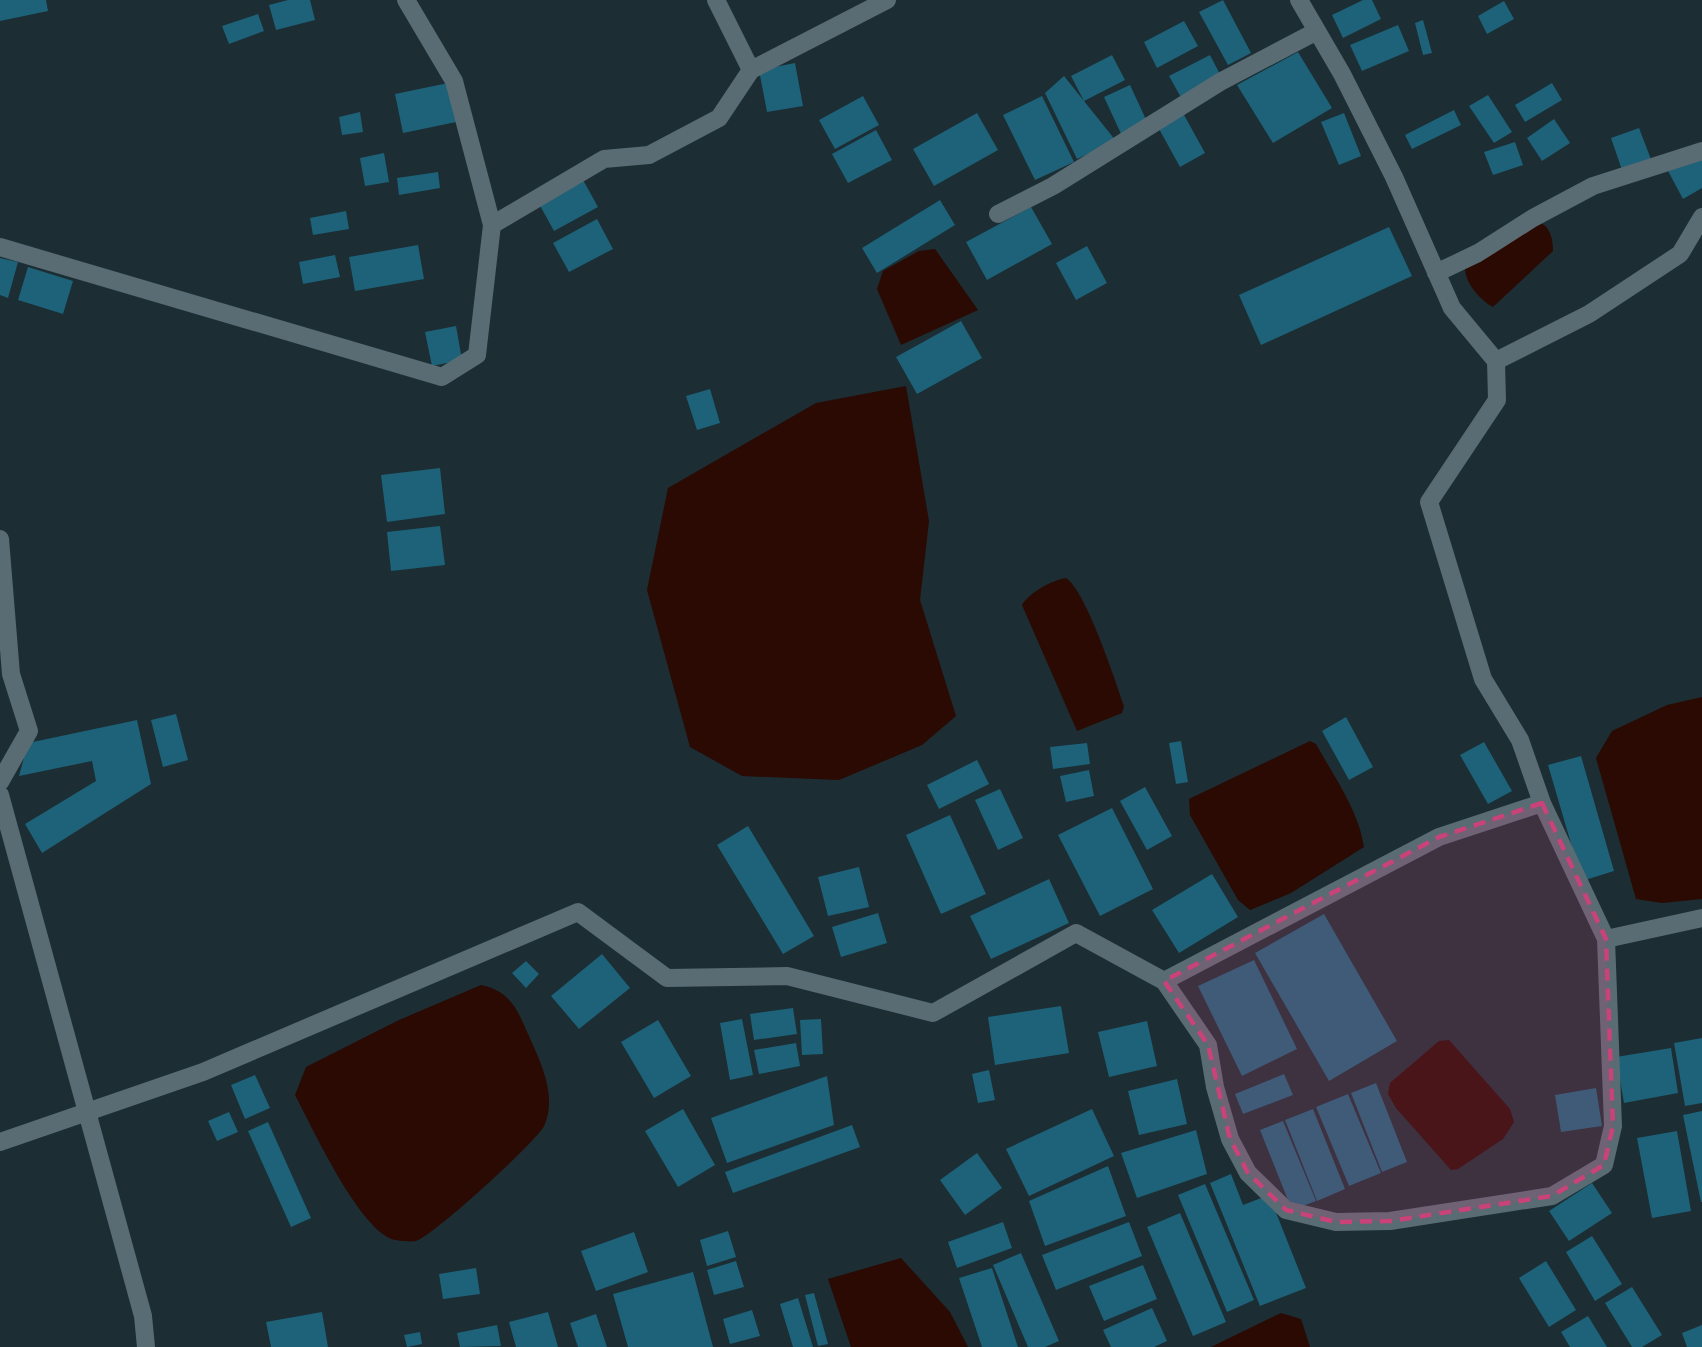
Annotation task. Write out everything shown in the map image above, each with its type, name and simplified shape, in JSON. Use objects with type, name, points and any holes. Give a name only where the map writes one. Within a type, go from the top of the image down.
[{"type":"street","points":[[0,247],[442,377],[477,356],[492,225],[454,81],[405,0]]},
{"type":"street","points":[[716,0],[751,70]]},
{"type":"street","points":[[492,225],[604,159],[650,155],[719,118],[751,70],[887,0]]},
{"type":"street","points":[[0,1142],[203,1072],[578,912],[667,978],[788,976],[933,1013],[1076,933],[1164,981],[1208,1045],[1215,1087],[1230,1139],[1248,1173],[1286,1210],[1336,1222],[1390,1221],[1552,1196],[1604,1165],[1613,1126],[1606,939],[1542,803],[1520,740],[1483,679],[1429,502],[1497,400],[1496,361],[1452,308],[1394,177],[1299,0]]},
{"type":"street","points":[[998,214],[1062,181],[1220,82],[1317,31]]},
{"type":"street","points":[[1436,273],[1478,253],[1533,218],[1593,186],[1702,151]]},
{"type":"street","points":[[1496,361],[1589,314],[1680,254],[1702,217]]},
{"type":"street","points":[[0,539],[11,674],[29,731],[0,782]]},
{"type":"street","points":[[0,795],[143,1316],[146,1347]]},
{"type":"street","points":[[1164,981],[1439,837],[1542,803]]},
{"type":"street","points":[[1606,939],[1702,918]]},
{"type":"highlighted area","points":[[1542,803],[1606,939],[1613,1126],[1604,1165],[1552,1196],[1390,1221],[1336,1222],[1286,1210],[1248,1173],[1230,1139],[1208,1045],[1164,981],[1439,837]]},
{"type":"shaded area","points":[[1541,223],[1549,231],[1553,251],[1493,307],[1474,290],[1465,268]]},
{"type":"shaded area","points":[[935,249],[978,310],[901,345],[877,289],[883,271],[919,251]]},
{"type":"shaded area","points":[[906,386],[929,521],[920,600],[956,716],[922,745],[839,780],[742,776],[690,747],[647,590],[668,488],[816,403]]},
{"type":"shaded area","points":[[1066,578],[1074,586],[1091,617],[1124,706],[1122,713],[1077,731],[1022,605],[1041,588]]},
{"type":"shaded area","points":[[1702,697],[1702,899],[1662,903],[1636,899],[1596,758],[1612,731],[1667,705]]},
{"type":"shaded area","points":[[1310,741],[1316,744],[1351,807],[1364,847],[1291,893],[1250,910],[1238,900],[1190,815],[1189,799]]},
{"type":"shaded area","points":[[481,985],[499,992],[516,1009],[546,1079],[548,1115],[544,1126],[523,1150],[442,1224],[416,1241],[391,1239],[376,1228],[349,1194],[295,1095],[306,1067],[399,1020]]},
{"type":"shaded area","points":[[1449,1040],[1510,1109],[1514,1122],[1503,1139],[1458,1169],[1451,1170],[1396,1108],[1388,1094],[1390,1083],[1439,1041]]},
{"type":"shaded area","points":[[901,1258],[950,1312],[968,1347],[851,1347],[828,1279]]},
{"type":"shaded area","points":[[1281,1313],[1301,1319],[1310,1347],[1211,1347]]},
{"type":"building","points":[[0,0],[46,0],[48,11],[0,21]]},
{"type":"building","points":[[288,0],[310,0],[315,20],[276,30],[269,5]]},
{"type":"building","points":[[1223,0],[1251,53],[1228,65],[1199,12]]},
{"type":"building","points":[[1363,0],[1372,0],[1381,19],[1343,38],[1332,15]]},
{"type":"building","points":[[1504,1],[1514,19],[1487,34],[1478,16]]},
{"type":"building","points":[[258,14],[264,31],[229,44],[222,26]]},
{"type":"building","points":[[1423,20],[1432,53],[1423,55],[1415,23]]},
{"type":"building","points":[[1184,21],[1198,46],[1157,68],[1144,42]]},
{"type":"building","points":[[1398,25],[1409,51],[1362,71],[1350,45]]},
{"type":"building","points":[[1298,52],[1332,108],[1273,143],[1237,85]]},
{"type":"building","points":[[1112,55],[1125,80],[1084,101],[1071,76]]},
{"type":"building","points":[[1210,55],[1223,80],[1183,101],[1169,76]]},
{"type":"building","points":[[795,63],[803,106],[767,112],[759,70]]},
{"type":"building","points":[[1064,76],[1116,141],[1077,159],[1045,93]]},
{"type":"building","points":[[453,82],[461,121],[403,133],[395,94]]},
{"type":"building","points":[[1552,83],[1562,100],[1525,122],[1515,105]]},
{"type":"building","points":[[1130,85],[1149,126],[1123,138],[1104,97]]},
{"type":"building","points":[[1488,95],[1512,132],[1494,143],[1469,106]]},
{"type":"building","points":[[863,96],[879,125],[835,149],[819,120]]},
{"type":"building","points":[[1042,96],[1074,162],[1035,180],[1003,115]]},
{"type":"building","points":[[1454,110],[1461,125],[1412,149],[1405,135]]},
{"type":"building","points":[[360,112],[363,132],[342,135],[339,117]]},
{"type":"building","points":[[977,113],[998,150],[934,186],[913,149]]},
{"type":"building","points":[[1183,113],[1205,153],[1180,167],[1158,127]]},
{"type":"building","points":[[1344,113],[1361,156],[1339,165],[1321,122]]},
{"type":"building","points":[[1554,119],[1570,143],[1542,161],[1527,138]]},
{"type":"building","points":[[1639,128],[1652,162],[1623,173],[1611,138]]},
{"type":"building","points":[[876,130],[892,160],[848,183],[832,154]]},
{"type":"building","points":[[1515,142],[1523,165],[1493,175],[1484,152]]},
{"type":"building","points":[[384,153],[389,182],[365,186],[360,158]]},
{"type":"building","points":[[1699,154],[1702,160],[1702,188],[1683,199],[1668,171]]},
{"type":"building","points":[[438,172],[440,188],[399,195],[397,178]]},
{"type":"building","points":[[582,178],[598,207],[554,231],[538,202]]},
{"type":"building","points":[[940,200],[955,225],[877,273],[862,248]]},
{"type":"building","points":[[1031,207],[1052,244],[987,280],[966,242]]},
{"type":"building","points":[[346,211],[349,229],[313,235],[310,218]]},
{"type":"building","points":[[597,219],[613,249],[569,272],[553,243]]},
{"type":"building","points":[[1389,227],[1412,276],[1261,345],[1239,295]]},
{"type":"building","points":[[418,245],[424,279],[355,291],[349,257]]},
{"type":"building","points":[[1087,246],[1107,283],[1076,300],[1056,263]]},
{"type":"building","points":[[335,255],[340,277],[303,284],[299,262]]},
{"type":"building","points":[[0,258],[18,262],[8,298],[0,295]]},
{"type":"building","points":[[28,267],[73,281],[63,314],[18,300]]},
{"type":"building","points":[[961,321],[982,358],[917,394],[896,357]]},
{"type":"building","points":[[456,326],[462,360],[432,366],[425,332]]},
{"type":"building","points":[[710,389],[720,423],[697,430],[686,396]]},
{"type":"building","points":[[440,468],[445,514],[387,522],[381,475]]},
{"type":"building","points":[[440,526],[445,565],[391,571],[387,532]]},
{"type":"building","points":[[176,714],[188,760],[163,767],[151,720]]},
{"type":"building","points":[[1346,717],[1373,767],[1349,780],[1322,731]]},
{"type":"building","points":[[137,720],[151,784],[42,853],[25,824],[96,781],[92,761],[19,776],[28,743]]},
{"type":"building","points":[[1181,741],[1188,782],[1176,784],[1169,743]]},
{"type":"building","points":[[1484,742],[1512,791],[1488,804],[1460,755]]},
{"type":"building","points":[[1087,743],[1090,764],[1053,769],[1050,747]]},
{"type":"building","points":[[1581,756],[1614,871],[1582,881],[1548,765]]},
{"type":"building","points":[[977,760],[989,784],[939,809],[927,785]]},
{"type":"building","points":[[1089,770],[1094,796],[1066,802],[1060,776]]},
{"type":"building","points":[[1145,787],[1172,836],[1147,850],[1120,801]]},
{"type":"building","points":[[1000,789],[1023,838],[998,850],[975,800]]},
{"type":"building","points":[[1112,808],[1153,889],[1100,916],[1058,835]]},
{"type":"building","points":[[950,815],[986,894],[941,914],[906,835]]},
{"type":"building","points":[[748,826],[814,936],[783,954],[717,845]]},
{"type":"building","points":[[859,867],[869,907],[828,916],[818,877]]},
{"type":"building","points":[[1212,874],[1238,917],[1179,953],[1152,910]]},
{"type":"building","points":[[1049,879],[1069,923],[991,959],[970,916]]},
{"type":"building","points":[[878,913],[887,943],[841,957],[832,927]]},
{"type":"building","points":[[1324,914],[1397,1041],[1329,1081],[1255,953]]},
{"type":"building","points":[[602,954],[630,988],[579,1029],[551,996]]},
{"type":"building","points":[[1254,960],[1297,1049],[1242,1076],[1198,986]]},
{"type":"building","points":[[526,961],[539,974],[526,988],[512,973]]},
{"type":"building","points":[[1061,1006],[1069,1053],[995,1065],[988,1017]]},
{"type":"building","points":[[793,1008],[797,1034],[754,1040],[750,1014]]},
{"type":"building","points":[[742,1019],[753,1075],[730,1080],[720,1023]]},
{"type":"building","points":[[821,1019],[823,1054],[802,1055],[800,1020]]},
{"type":"building","points":[[658,1020],[691,1076],[654,1098],[621,1042]]},
{"type":"building","points":[[1147,1021],[1157,1066],[1109,1077],[1098,1032]]},
{"type":"building","points":[[1702,1038],[1702,1103],[1685,1106],[1674,1043]]},
{"type":"building","points":[[796,1043],[800,1066],[759,1074],[754,1050]]},
{"type":"building","points":[[1671,1048],[1678,1093],[1624,1103],[1616,1057]]},
{"type":"building","points":[[989,1070],[995,1100],[978,1103],[972,1074]]},
{"type":"building","points":[[1284,1074],[1293,1095],[1243,1114],[1235,1094]]},
{"type":"building","points":[[255,1075],[270,1108],[245,1119],[231,1085]]},
{"type":"building","points":[[827,1076],[834,1125],[727,1163],[711,1118]]},
{"type":"building","points":[[1177,1079],[1187,1124],[1139,1135],[1128,1091]]},
{"type":"building","points":[[1376,1083],[1407,1162],[1382,1172],[1351,1093]]},
{"type":"building","points":[[1596,1088],[1602,1126],[1561,1132],[1555,1095]]},
{"type":"building","points":[[1348,1094],[1381,1173],[1349,1186],[1316,1107]]},
{"type":"building","points":[[683,1109],[715,1165],[678,1187],[645,1131]]},
{"type":"building","points":[[1092,1109],[1114,1156],[1029,1196],[1006,1149]]},
{"type":"building","points":[[1313,1109],[1345,1189],[1317,1201],[1285,1120]]},
{"type":"building","points":[[1702,1111],[1702,1202],[1701,1202],[1683,1115]]},
{"type":"building","points":[[229,1112],[238,1132],[217,1141],[208,1121]]},
{"type":"building","points":[[1283,1121],[1316,1201],[1292,1210],[1260,1130]]},
{"type":"building","points":[[268,1122],[311,1218],[291,1227],[248,1131]]},
{"type":"building","points":[[852,1125],[860,1147],[733,1193],[725,1172]]},
{"type":"building","points":[[1196,1130],[1207,1174],[1137,1198],[1121,1153]]},
{"type":"building","points":[[1677,1131],[1691,1211],[1652,1218],[1637,1138]]},
{"type":"building","points":[[977,1153],[1002,1188],[965,1215],[940,1180]]},
{"type":"building","points":[[1108,1166],[1126,1216],[1045,1246],[1029,1201]]},
{"type":"building","points":[[1231,1174],[1243,1205],[1269,1195],[1306,1288],[1260,1306],[1210,1183]]},
{"type":"building","points":[[1592,1183],[1612,1213],[1569,1241],[1549,1211]]},
{"type":"building","points":[[1205,1184],[1254,1300],[1227,1312],[1178,1195]]},
{"type":"building","points":[[1180,1213],[1226,1322],[1193,1336],[1147,1227]]},
{"type":"building","points":[[1003,1222],[1012,1248],[957,1268],[948,1242]]},
{"type":"building","points":[[1129,1222],[1142,1256],[1056,1290],[1042,1255]]},
{"type":"building","points":[[728,1231],[736,1257],[707,1266],[700,1240]]},
{"type":"building","points":[[634,1232],[648,1272],[596,1291],[581,1251]]},
{"type":"building","points":[[1592,1236],[1622,1284],[1595,1301],[1566,1252]]},
{"type":"building","points":[[1021,1253],[1059,1341],[1045,1347],[1028,1347],[993,1265]]},
{"type":"building","points":[[736,1261],[744,1287],[714,1295],[707,1270]]},
{"type":"building","points":[[1546,1261],[1576,1310],[1549,1327],[1519,1278]]},
{"type":"building","points":[[1143,1265],[1157,1299],[1104,1321],[1089,1286]]},
{"type":"building","points":[[476,1268],[480,1294],[443,1299],[439,1274]]},
{"type":"building","points":[[992,1268],[1018,1347],[982,1347],[959,1278]]},
{"type":"building","points":[[693,1272],[713,1347],[628,1347],[613,1294]]},
{"type":"building","points":[[1632,1287],[1662,1335],[1642,1347],[1632,1347],[1605,1303]]},
{"type":"building","points":[[814,1293],[828,1344],[818,1346],[805,1295]]},
{"type":"building","points":[[798,1298],[813,1347],[793,1347],[780,1304]]},
{"type":"building","points":[[1152,1308],[1167,1341],[1154,1347],[1111,1347],[1103,1330]]},
{"type":"building","points":[[752,1310],[760,1336],[730,1344],[723,1319]]},
{"type":"building","points":[[322,1312],[328,1347],[271,1347],[266,1322]]},
{"type":"building","points":[[548,1312],[558,1347],[516,1347],[509,1322]]},
{"type":"building","points":[[596,1314],[607,1347],[578,1347],[570,1323]]},
{"type":"building","points":[[1588,1316],[1607,1347],[1570,1347],[1561,1332]]},
{"type":"building","points":[[497,1325],[501,1346],[460,1347],[457,1333]]},
{"type":"building","points":[[1702,1325],[1702,1347],[1687,1347],[1682,1333]]},
{"type":"building","points":[[420,1332],[422,1344],[407,1347],[404,1335]]}]
